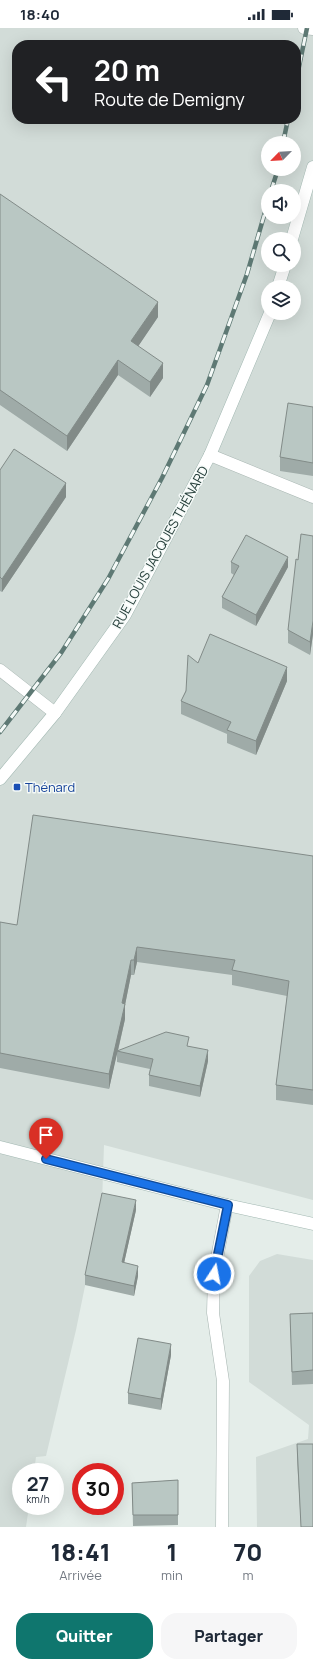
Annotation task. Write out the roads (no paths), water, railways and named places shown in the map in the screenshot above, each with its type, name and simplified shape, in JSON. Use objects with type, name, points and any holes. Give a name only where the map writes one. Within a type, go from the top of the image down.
[{"type":"main road","points":[[304,28],[313,29]]},
{"type":"main road","points":[[294,232],[313,166]]},
{"type":"main road","name":"RUE LOUIS JACQUES THÉNARD","points":[[0,779],[55,713],[125,615],[210,455],[267,320]]},
{"type":"main road","points":[[210,455],[313,497]]},
{"type":"main road","points":[[0,670],[55,713]]},
{"type":"main road","points":[[0,1147],[228,1205],[313,1224]]},
{"type":"main road","points":[[222,1527],[223,1381],[212,1313],[214,1274],[228,1205]]},
{"type":"railway","points":[[301,57],[307,28]]},
{"type":"railway","points":[[284,136],[287,124]]},
{"type":"railway","points":[[273,184],[276,176]]},
{"type":"railway","points":[[0,732],[61,653],[108,579],[162,478],[207,385],[247,274],[262,224]]},
{"type":"place","name":"Thénard","points":[[17,787]]}]
